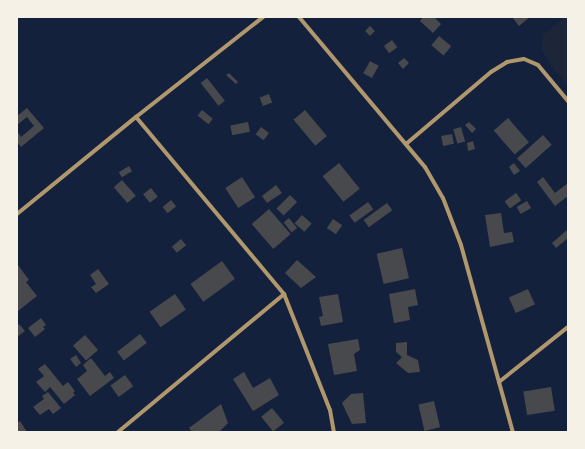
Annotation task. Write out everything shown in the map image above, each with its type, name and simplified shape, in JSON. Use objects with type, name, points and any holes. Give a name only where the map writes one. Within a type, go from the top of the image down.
[{"type":"street","points":[[17,214],[136,117],[263,17]]},
{"type":"street","points":[[298,17],[425,166],[443,198],[461,245],[513,432]]},
{"type":"street","points":[[406,144],[491,72],[507,62],[524,59],[538,65],[568,101]]},
{"type":"street","points":[[136,117],[284,294],[330,410],[334,432]]},
{"type":"street","points":[[118,432],[284,294]]},
{"type":"street","points":[[499,382],[568,327]]},
{"type":"shaded area","points":[[565,17],[568,17],[568,86],[548,61],[541,49],[544,34]]},
{"type":"building","points":[[423,17],[434,17],[441,24],[433,33],[420,21]]},
{"type":"building","points":[[512,17],[530,17],[519,26]]},
{"type":"building","points":[[370,26],[375,31],[370,36],[365,31]]},
{"type":"building","points":[[439,36],[451,46],[444,55],[431,45]]},
{"type":"building","points":[[392,40],[397,47],[389,53],[384,46]]},
{"type":"building","points":[[404,58],[409,63],[403,69],[398,63]]},
{"type":"building","points":[[370,61],[379,66],[372,78],[363,73]]},
{"type":"building","points":[[229,73],[238,82],[236,84],[226,75]]},
{"type":"building","points":[[207,78],[225,101],[219,106],[201,83]]},
{"type":"building","points":[[269,94],[272,102],[263,106],[260,98]]},
{"type":"building","points":[[27,108],[44,128],[21,147],[17,142],[17,131],[21,137],[34,126],[27,117],[17,125],[17,116]]},
{"type":"building","points":[[202,110],[213,119],[208,124],[198,115]]},
{"type":"building","points":[[305,110],[327,136],[315,146],[294,120]]},
{"type":"building","points":[[508,118],[529,142],[515,155],[494,130]]},
{"type":"building","points":[[248,122],[250,132],[232,135],[230,125]]},
{"type":"building","points":[[469,122],[476,129],[472,133],[465,125]]},
{"type":"building","points":[[261,127],[269,133],[264,140],[256,134]]},
{"type":"building","points":[[461,127],[465,141],[457,144],[453,129]]},
{"type":"building","points":[[452,134],[454,144],[443,146],[441,136]]},
{"type":"building","points":[[543,135],[552,145],[526,168],[517,158]]},
{"type":"building","points":[[473,141],[475,149],[468,151],[467,143]]},
{"type":"building","points":[[339,163],[360,189],[343,202],[323,176]]},
{"type":"building","points":[[514,163],[520,171],[514,175],[509,167]]},
{"type":"building","points":[[129,166],[132,171],[122,177],[119,172]]},
{"type":"building","points":[[242,177],[255,197],[238,208],[225,188]]},
{"type":"building","points":[[543,177],[555,193],[568,183],[568,196],[555,206],[537,182]]},
{"type":"building","points":[[122,180],[136,196],[127,203],[114,187]]},
{"type":"building","points":[[276,185],[282,193],[267,203],[262,196]]},
{"type":"building","points":[[151,188],[158,197],[150,203],[143,194]]},
{"type":"building","points":[[516,193],[521,200],[510,209],[505,201]]},
{"type":"building","points":[[290,195],[297,202],[284,216],[277,208]]},
{"type":"building","points":[[171,200],[176,206],[168,213],[163,207]]},
{"type":"building","points":[[527,201],[531,208],[521,214],[517,207]]},
{"type":"building","points":[[368,202],[373,209],[355,223],[349,216]]},
{"type":"building","points":[[387,203],[392,210],[369,227],[364,220]]},
{"type":"building","points":[[269,209],[291,234],[273,249],[252,224]]},
{"type":"building","points":[[501,213],[504,233],[512,232],[514,242],[490,247],[485,215]]},
{"type":"building","points":[[302,215],[312,224],[304,232],[295,223]]},
{"type":"building","points":[[289,218],[297,228],[292,233],[284,222]]},
{"type":"building","points":[[333,219],[342,225],[336,234],[327,228]]},
{"type":"building","points":[[568,229],[568,238],[556,248],[552,243]]},
{"type":"building","points":[[181,239],[186,245],[177,253],[172,247]]},
{"type":"building","points":[[402,248],[409,278],[384,284],[377,254]]},
{"type":"building","points":[[297,260],[316,277],[301,288],[285,273]]},
{"type":"building","points":[[222,261],[235,279],[203,302],[190,284]]},
{"type":"building","points":[[18,265],[29,280],[26,282],[37,296],[18,311]]},
{"type":"building","points":[[98,269],[109,284],[96,293],[91,287],[96,284],[90,275]]},
{"type":"building","points":[[415,289],[418,305],[408,307],[410,320],[394,323],[389,294]]},
{"type":"building","points":[[528,289],[535,305],[516,313],[509,298]]},
{"type":"building","points":[[175,294],[186,310],[161,327],[150,312]]},
{"type":"building","points":[[338,294],[343,322],[321,326],[319,317],[323,316],[319,297]]},
{"type":"building","points":[[41,318],[46,325],[43,327],[45,329],[35,337],[28,328]]},
{"type":"building","points":[[19,324],[25,331],[17,337],[17,326]]},
{"type":"building","points":[[140,334],[147,343],[124,361],[117,352]]},
{"type":"building","points":[[85,335],[98,350],[86,361],[73,345]]},
{"type":"building","points":[[358,339],[360,350],[354,354],[357,371],[334,375],[328,344]]},
{"type":"building","points":[[407,342],[407,355],[418,360],[420,372],[408,373],[396,363],[402,357],[396,352],[396,343]]},
{"type":"building","points":[[76,355],[81,363],[76,367],[70,359]]},
{"type":"building","points":[[91,358],[105,376],[110,372],[114,378],[90,396],[77,379],[87,371],[83,365]]},
{"type":"building","points":[[45,364],[63,386],[68,382],[75,391],[73,393],[75,395],[64,404],[50,387],[45,392],[36,382],[44,376],[38,369]]},
{"type":"building","points":[[244,372],[253,388],[270,378],[279,395],[253,411],[233,379]]},
{"type":"building","points":[[125,375],[133,386],[119,397],[110,386]]},
{"type":"building","points":[[551,387],[555,411],[527,415],[523,391]]},
{"type":"building","points":[[48,392],[61,408],[53,414],[49,409],[40,415],[33,407],[44,399],[42,396]]},
{"type":"building","points":[[363,393],[366,423],[352,424],[342,403],[351,394]]},
{"type":"building","points":[[434,401],[440,427],[424,431],[418,405]]},
{"type":"building","points":[[221,404],[228,423],[219,432],[192,432],[189,428]]},
{"type":"building","points":[[272,408],[284,423],[273,432],[261,417]]},
{"type":"building","points":[[20,421],[27,432],[17,432],[17,423]]}]
